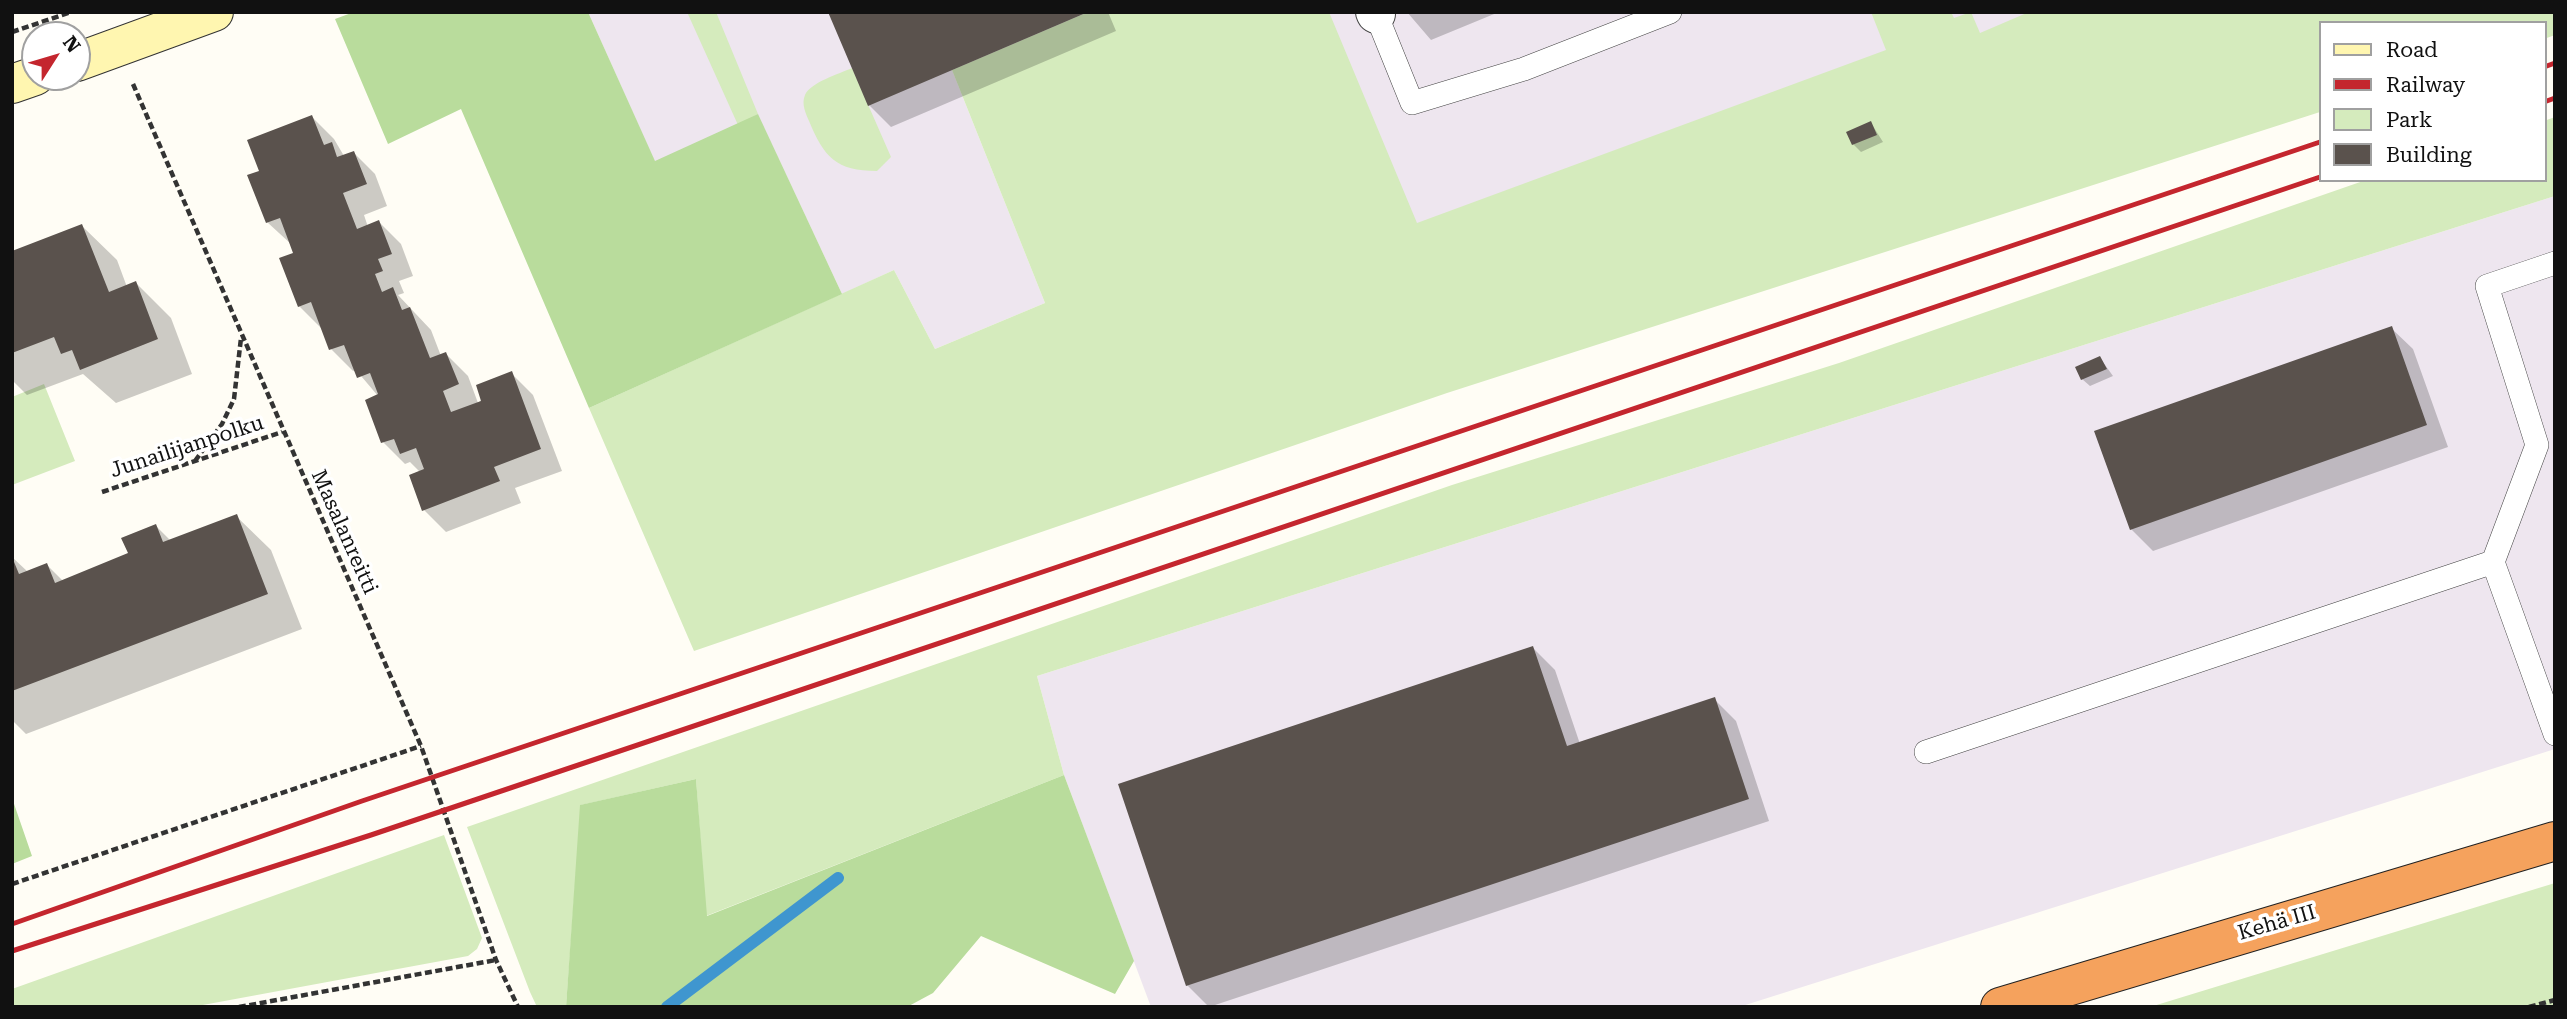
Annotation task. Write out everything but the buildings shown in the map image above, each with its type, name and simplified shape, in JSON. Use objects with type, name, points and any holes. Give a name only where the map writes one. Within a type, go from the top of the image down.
[{"type":"highway","name":"Kehä III","points":[[2000,1007],[2555,841]]},
{"type":"street","points":[[91,57],[214,12]]},
{"type":"lane","points":[[1376,13],[1412,103],[1524,69],[1670,12]]},
{"type":"lane","points":[[2555,263],[2487,286],[2537,445],[2493,562],[2555,734]]},
{"type":"lane","points":[[1926,751],[2493,562]]},
{"type":"path","points":[[12,32],[71,12]]},
{"type":"path","name":"Masalanreitti","points":[[128,74],[421,746],[496,960],[518,1007]]},
{"type":"path","points":[[195,461],[222,424],[234,399],[241,337]]},
{"type":"path","name":"Junailijanpolku","points":[[102,492],[282,432]]},
{"type":"path","points":[[12,884],[421,746]]},
{"type":"path","points":[[239,1007],[496,960]]},
{"type":"path","points":[[2529,1007],[2555,1000]]},
{"type":"shaded area","points":[[588,12],[1088,12],[952,70],[1045,303],[935,349],[894,270],[842,294],[758,115],[655,162]]},
{"type":"shaded area","points":[[1329,12],[2392,12],[2318,21],[2318,24],[1433,353]]},
{"type":"shaded area","points":[[2555,196],[2555,749],[1739,1007],[1151,1007],[1064,775],[1037,676]]},
{"type":"green space","points":[[354,12],[588,12],[655,161],[758,114],[842,294],[589,408],[461,109],[388,144],[335,19]]},
{"type":"green space","points":[[687,12],[716,12],[758,114],[738,125]]},
{"type":"green space","points":[[1088,12],[1329,12],[1417,223],[1886,50],[1871,12],[1951,12],[1954,18],[1971,12],[1980,33],[2029,12],[2555,12],[2555,35],[2546,38],[2546,21],[2318,21],[2318,113],[1447,393],[694,651],[589,408],[894,270],[935,349],[1045,303],[952,70]]},
{"type":"green space","points":[[852,68],[891,157],[877,171],[851,168],[833,160],[820,144],[804,109],[808,90]]},
{"type":"green space","points":[[2555,117],[2555,196],[1037,676],[1064,775],[706,916],[696,779],[581,805],[566,1007],[537,1007],[530,992],[467,827],[1452,485],[1839,363],[2360,182],[2546,182],[2546,120]]},
{"type":"green space","points":[[44,384],[75,461],[12,485],[12,397]]},
{"type":"green space","points":[[1064,775],[1134,961],[1115,994],[981,936],[933,993],[907,1007],[566,1007],[580,805],[696,779],[707,916]]},
{"type":"green space","points":[[12,798],[32,856],[12,864]]},
{"type":"green space","points":[[444,835],[482,938],[477,949],[468,956],[192,1007],[12,1007],[12,989]]},
{"type":"green space","points":[[2555,883],[2555,1007],[2150,1007]]},
{"type":"waterway","points":[[667,1007],[838,878]]},
{"type":"railway","points":[[2546,66],[2555,63]]},
{"type":"railway","points":[[2546,101],[2555,98]]},
{"type":"railway","points":[[12,924],[362,801],[2318,143]]},
{"type":"railway","points":[[12,951],[371,835],[2318,178]]}]
